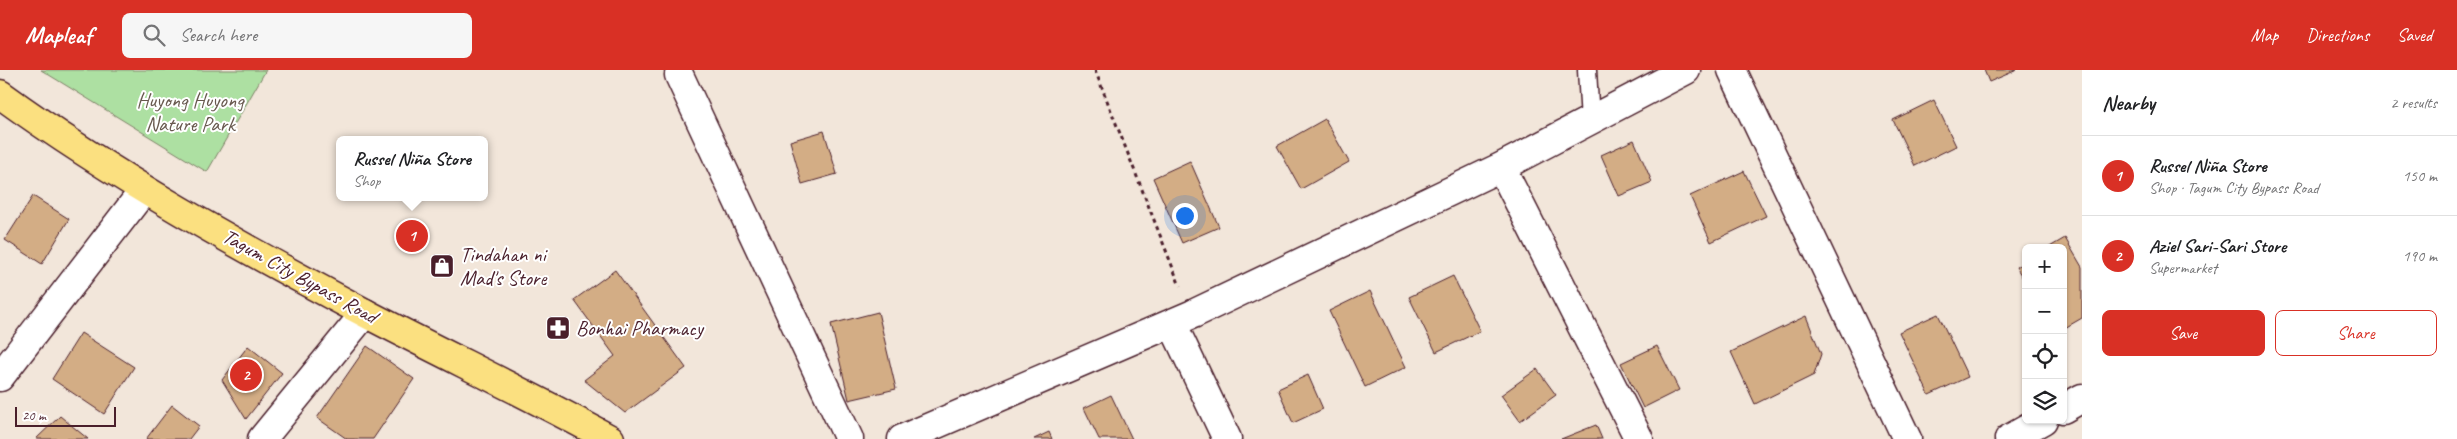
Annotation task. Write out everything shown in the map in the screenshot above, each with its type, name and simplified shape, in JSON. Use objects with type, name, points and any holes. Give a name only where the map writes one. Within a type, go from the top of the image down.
[{"type":"main road","name":"Tagum City Bypass Road","points":[[0,94],[47,128],[144,190],[365,313],[610,439]]},
{"type":"street","points":[[902,439],[1183,319],[1502,167],[1686,70]]},
{"type":"street","points":[[1732,70],[1907,439]]},
{"type":"street","points":[[679,75],[849,439]]},
{"type":"street","points":[[1502,167],[1638,439]]},
{"type":"street","points":[[0,377],[144,190]]},
{"type":"street","points":[[262,439],[365,313]]},
{"type":"street","points":[[1183,319],[1227,439]]},
{"type":"street","points":[[2067,407],[2082,398]]},
{"type":"street","points":[[2009,439],[2036,424]]},
{"type":"lane","points":[[1588,70],[1590,120]]},
{"type":"path","points":[[1095,70],[1177,280],[1183,319]]},
{"type":"green space","name":"Huyong Huyong Nature Park","points":[[41,70],[266,70],[207,172]]},
{"type":"building","points":[[1984,70],[2017,70],[1989,82]]},
{"type":"building","points":[[1934,100],[1956,146],[1915,166],[1893,120]]},
{"type":"building","points":[[1325,119],[1349,162],[1301,189],[1277,146]]},
{"type":"building","points":[[824,131],[837,174],[802,184],[790,141]]},
{"type":"building","points":[[1634,140],[1652,182],[1619,196],[1601,155]]},
{"type":"building","points":[[1190,161],[1219,227],[1182,243],[1153,178]]},
{"type":"building","points":[[1744,171],[1766,216],[1711,242],[1690,196]]},
{"type":"building","points":[[33,196],[69,219],[42,264],[5,240]]},
{"type":"building","points":[[2065,238],[2082,267],[2082,318],[2067,327],[2067,244],[2055,244]]},
{"type":"building","points":[[2022,263],[2022,277],[2016,267]]},
{"type":"building","points":[[615,270],[686,368],[625,413],[584,380],[615,356],[574,300]]},
{"type":"building","points":[[1453,276],[1480,331],[1436,352],[1409,297]]},
{"type":"building","points":[[1370,291],[1406,367],[1365,387],[1329,311]]},
{"type":"building","points":[[878,312],[896,389],[849,400],[831,324]]},
{"type":"building","points":[[1938,314],[1968,377],[1929,395],[1899,332]]},
{"type":"building","points":[[1806,316],[1821,354],[1814,375],[1755,404],[1731,352]]},
{"type":"building","points":[[81,333],[134,367],[104,414],[52,379]]},
{"type":"building","points":[[248,346],[282,373],[246,419],[222,380]]},
{"type":"building","points":[[367,346],[414,379],[373,439],[347,439],[317,418]]},
{"type":"building","points":[[1657,346],[1679,390],[1643,408],[1621,363]]},
{"type":"building","points":[[1537,369],[1556,395],[1520,421],[1501,395]]},
{"type":"building","points":[[1308,375],[1323,409],[1293,423],[1278,389]]},
{"type":"building","points":[[1111,395],[1132,439],[1099,439],[1084,408]]},
{"type":"building","points":[[172,405],[199,426],[189,439],[146,439]]},
{"type":"building","points":[[60,416],[88,439],[36,439]]},
{"type":"building","points":[[1596,425],[1602,439],[1561,439]]},
{"type":"building","points":[[1049,432],[1052,439],[1034,439]]},
{"type":"place","name":"Russel Niña Store","points":[[412,236]]},
{"type":"place","name":"Tindahan ni Mad's Store","points":[[442,266]]},
{"type":"place","name":"Bonhai Pharmacy","points":[[558,328]]},
{"type":"place","name":"Aziel Sari-Sari Store","points":[[246,375]]}]
